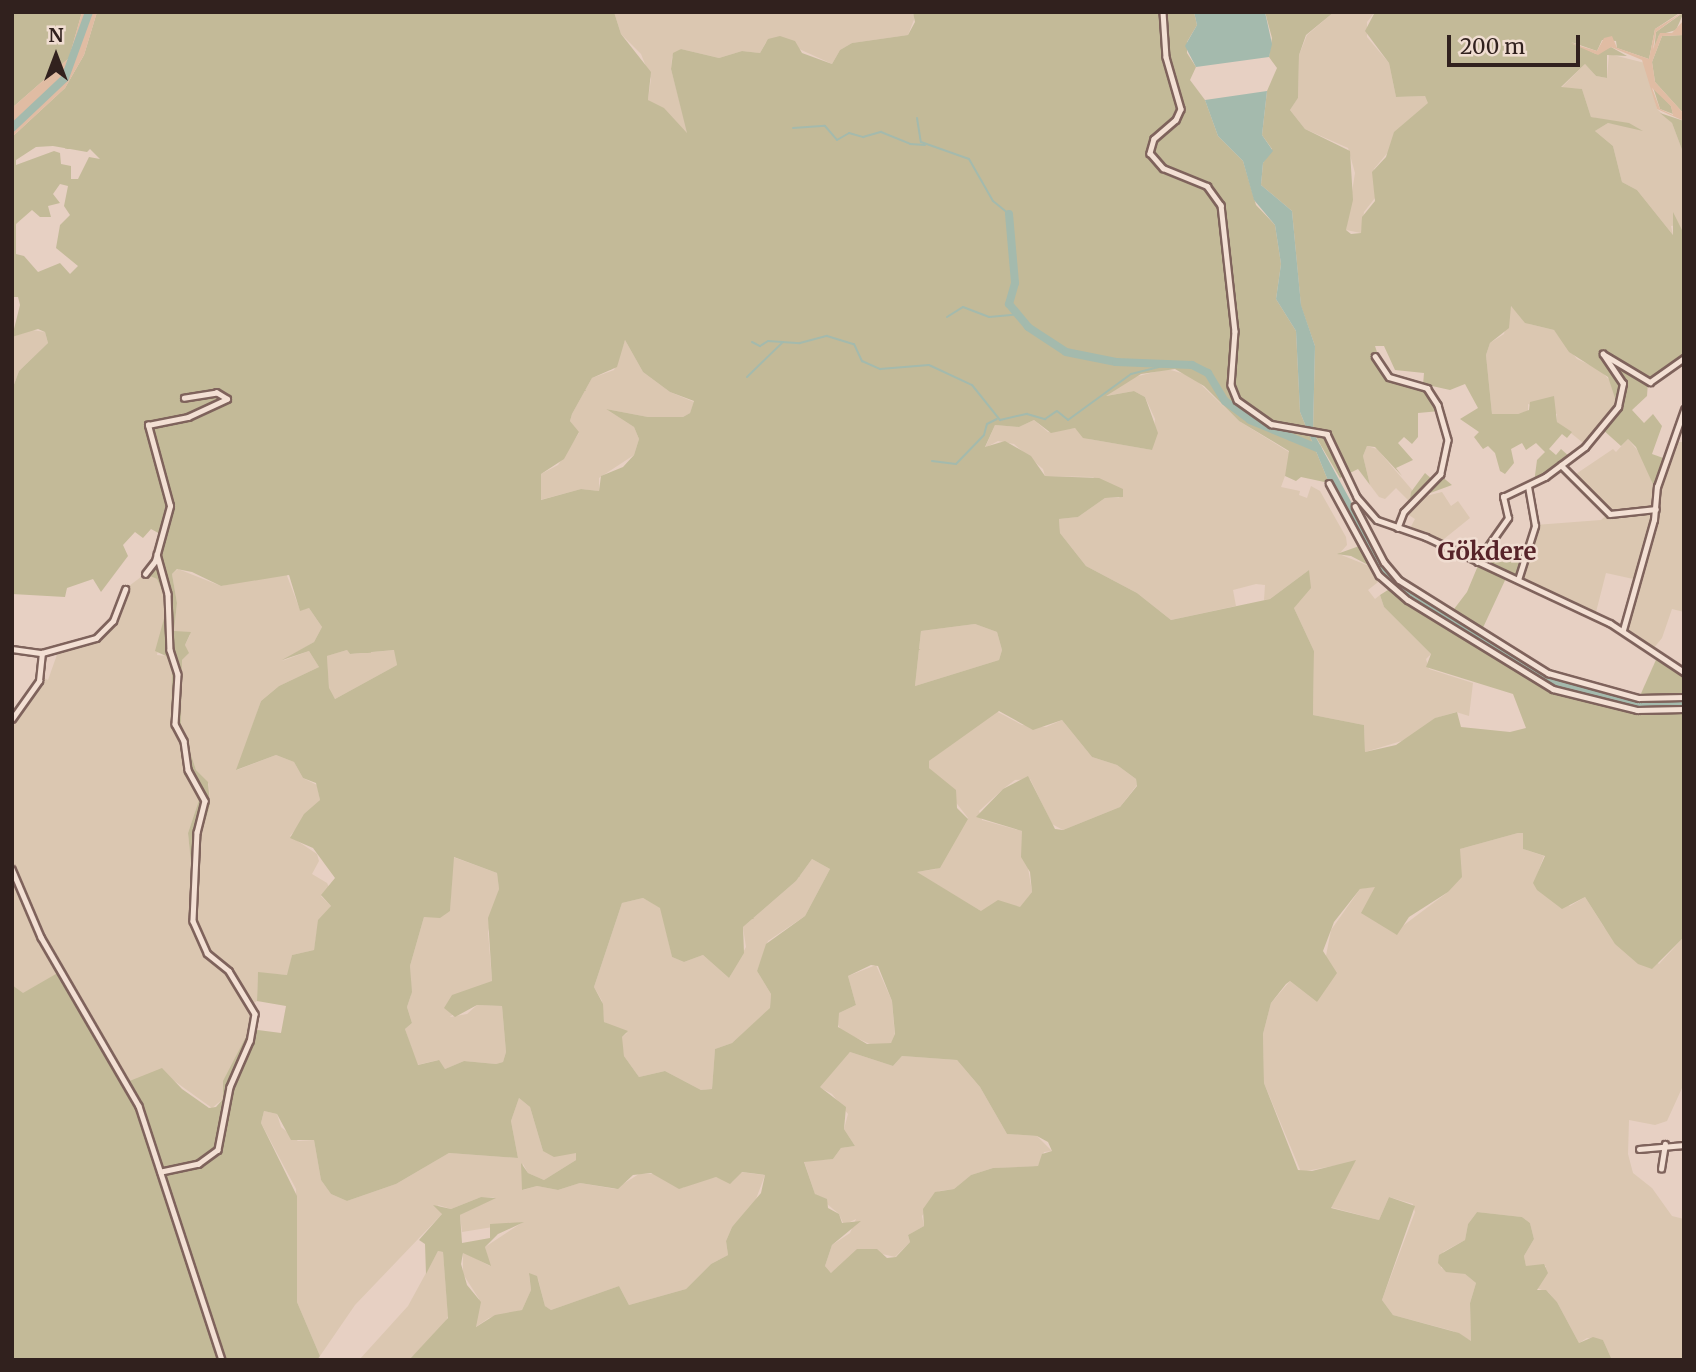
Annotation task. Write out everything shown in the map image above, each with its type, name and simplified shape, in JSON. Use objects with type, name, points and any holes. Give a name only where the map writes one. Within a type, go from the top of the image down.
[{"type":"street","points":[[1163,12],[1166,57],[1181,109],[1176,120],[1152,142],[1150,153],[1163,168],[1207,186],[1221,205],[1235,331],[1233,395],[1271,424],[1327,434],[1352,489],[1356,505],[1384,562],[1399,580],[1548,673],[1594,689],[1639,698],[1684,697]]},
{"type":"street","points":[[1476,562],[1508,518],[1503,497],[1528,486],[1593,440],[1621,402],[1621,379],[1603,354],[1650,382],[1684,358]]},
{"type":"street","points":[[1375,356],[1389,377],[1427,388],[1438,405],[1448,440],[1441,474],[1404,512],[1398,528]]},
{"type":"street","points":[[145,574],[157,554],[170,498],[148,425],[188,417],[227,399],[217,393],[184,398]]},
{"type":"street","points":[[1623,629],[1656,509],[1657,487],[1684,410]]},
{"type":"street","points":[[1561,465],[1610,514],[1656,509]]},
{"type":"street","points":[[1329,483],[1374,568],[1397,593],[1542,684],[1637,710],[1684,709]]},
{"type":"street","points":[[1518,580],[1535,526],[1528,486]]},
{"type":"street","points":[[1356,505],[1373,518],[1518,580],[1623,629],[1684,671]]},
{"type":"street","points":[[1345,511],[1356,505]]},
{"type":"street","points":[[157,554],[168,594],[170,650],[178,674],[175,724],[184,741],[188,770],[205,801],[197,832],[193,921],[207,953],[229,971],[255,1014],[250,1041],[230,1087],[218,1150],[199,1164],[161,1172]]},
{"type":"street","points":[[12,649],[41,653],[101,635],[118,611],[125,589]]},
{"type":"street","points":[[12,719],[39,681],[41,653]]},
{"type":"street","points":[[1592,698],[1594,689]]},
{"type":"street","points":[[12,869],[41,937],[139,1106],[222,1360]]},
{"type":"street","points":[[1639,1149],[1665,1144],[1684,1145]]},
{"type":"street","points":[[1661,1169],[1665,1144]]},
{"type":"shaded area","points":[[12,12],[82,12],[69,58],[12,108]]},
{"type":"shaded area","points":[[97,12],[614,12],[621,34],[651,72],[648,100],[664,108],[687,133],[671,69],[673,53],[681,49],[719,58],[742,51],[760,53],[768,39],[780,36],[795,41],[802,53],[832,64],[840,50],[852,43],[908,35],[915,22],[913,12],[1194,12],[1197,25],[1187,42],[1187,53],[1196,67],[1190,80],[1205,100],[1218,136],[1243,161],[1256,205],[1275,225],[1281,264],[1276,299],[1296,331],[1300,412],[1329,483],[1301,477],[1296,481],[1285,476],[1289,451],[1239,421],[1204,386],[1175,369],[1141,374],[1106,396],[1134,391],[1145,397],[1158,433],[1152,450],[1083,438],[1075,428],[1051,433],[1034,420],[1019,427],[995,425],[985,447],[1005,441],[1031,456],[1045,476],[1099,478],[1123,489],[1123,497],[1105,498],[1078,517],[1059,519],[1060,533],[1086,566],[1137,593],[1171,620],[1270,599],[1309,570],[1311,588],[1294,608],[1314,651],[1313,715],[1364,725],[1365,752],[1396,745],[1435,718],[1457,712],[1461,727],[1510,732],[1526,728],[1513,694],[1426,667],[1431,654],[1384,607],[1380,595],[1391,588],[1542,684],[1684,709],[1684,937],[1652,969],[1638,964],[1615,944],[1585,897],[1562,909],[1537,890],[1533,883],[1545,856],[1523,849],[1523,833],[1518,833],[1460,849],[1462,877],[1448,892],[1409,917],[1397,935],[1361,913],[1375,887],[1360,889],[1334,922],[1323,951],[1337,973],[1317,1002],[1290,981],[1286,984],[1271,1003],[1263,1034],[1264,1083],[1298,1170],[1312,1171],[1356,1160],[1331,1208],[1379,1220],[1389,1197],[1415,1206],[1382,1300],[1393,1315],[1459,1333],[1471,1341],[1470,1303],[1476,1283],[1465,1274],[1446,1272],[1438,1263],[1439,1255],[1465,1240],[1468,1224],[1477,1212],[1522,1217],[1530,1223],[1534,1239],[1524,1256],[1526,1266],[1544,1264],[1548,1273],[1537,1290],[1546,1290],[1557,1302],[1579,1343],[1593,1337],[1603,1340],[1612,1360],[409,1360],[448,1318],[443,1252],[438,1251],[426,1274],[425,1244],[419,1240],[442,1214],[433,1205],[451,1209],[481,1197],[496,1198],[460,1215],[462,1243],[490,1238],[490,1224],[524,1222],[498,1234],[485,1247],[491,1266],[463,1253],[461,1264],[467,1285],[481,1302],[476,1327],[495,1315],[522,1310],[531,1290],[529,1273],[537,1276],[545,1306],[551,1310],[619,1286],[629,1305],[686,1289],[711,1264],[728,1255],[726,1241],[732,1227],[761,1193],[765,1175],[742,1172],[730,1184],[716,1177],[679,1189],[651,1173],[633,1175],[618,1189],[580,1183],[558,1190],[537,1186],[522,1190],[521,1163],[528,1173],[544,1180],[576,1160],[576,1153],[554,1157],[543,1151],[530,1107],[519,1098],[511,1121],[518,1158],[449,1153],[396,1184],[347,1201],[331,1194],[321,1180],[314,1140],[291,1140],[277,1114],[264,1111],[261,1123],[297,1196],[297,1302],[320,1356],[317,1360],[12,1360],[12,985],[23,993],[61,971],[127,1082],[162,1068],[182,1089],[209,1108],[216,1107],[223,1099],[223,1081],[250,1029],[281,1033],[286,1006],[257,1001],[258,972],[287,975],[292,955],[314,950],[318,920],[331,906],[321,895],[335,878],[313,848],[290,838],[304,814],[320,800],[316,783],[303,778],[294,762],[276,755],[236,770],[261,701],[279,686],[319,667],[309,651],[282,660],[314,642],[322,627],[309,608],[300,611],[289,575],[221,586],[192,572],[177,569],[172,574],[177,603],[174,631],[191,632],[185,645],[189,653],[182,660],[181,724],[196,770],[208,782],[210,805],[202,832],[195,904],[188,833],[200,797],[184,775],[180,745],[171,721],[172,669],[166,656],[155,651],[165,615],[164,594],[157,579],[145,574],[154,565],[162,535],[151,529],[143,538],[135,532],[123,545],[128,556],[101,592],[93,579],[67,588],[65,597],[12,594],[12,390],[19,371],[48,343],[45,332],[38,329],[12,337],[20,305],[18,297],[12,297],[12,137],[65,88],[84,55]],"holes":[[[53,146],[87,152],[90,149],[100,159],[89,157],[78,179],[71,179],[71,166],[61,164],[60,153],[54,151],[16,165],[16,160],[36,147]],[[60,184],[68,186],[64,206],[70,215],[60,225],[56,248],[78,266],[70,274],[60,263],[38,272],[24,256],[16,254],[16,224],[32,210],[40,217],[51,217],[48,206],[60,203],[53,194]],[[625,340],[643,372],[670,392],[694,401],[690,413],[683,417],[648,417],[606,409],[634,427],[639,439],[634,455],[623,467],[601,476],[599,491],[581,489],[541,500],[541,474],[564,459],[579,432],[570,421],[592,378],[617,367]],[[975,624],[997,632],[1002,650],[999,660],[915,686],[921,631]],[[347,650],[350,654],[394,650],[397,665],[335,699],[329,688],[327,656]],[[999,711],[1033,730],[1062,720],[1092,757],[1117,765],[1136,779],[1137,786],[1120,807],[1063,830],[1055,829],[1028,776],[1003,789],[976,817],[1022,831],[1021,857],[1030,872],[1032,892],[1020,907],[998,900],[981,911],[917,872],[940,868],[968,819],[957,808],[956,790],[929,768],[929,761]],[[454,857],[497,873],[499,889],[488,918],[492,981],[452,995],[444,1008],[455,1017],[477,1005],[502,1006],[506,1052],[503,1062],[496,1064],[464,1061],[445,1069],[439,1060],[418,1065],[405,1029],[412,1023],[407,1007],[412,992],[410,966],[424,917],[440,918],[450,911]],[[812,859],[830,869],[805,916],[766,944],[757,971],[771,994],[770,1008],[732,1043],[715,1049],[712,1089],[701,1090],[665,1071],[639,1077],[624,1056],[622,1037],[628,1031],[604,1022],[603,1004],[594,987],[622,903],[643,898],[660,908],[672,957],[684,962],[703,955],[729,978],[744,953],[743,927],[796,881]],[[871,965],[878,966],[892,1001],[895,1034],[891,1043],[867,1044],[838,1027],[839,1013],[856,1005],[848,976]],[[850,1052],[893,1066],[902,1056],[957,1060],[980,1087],[1007,1134],[1037,1136],[1048,1142],[1052,1151],[1042,1154],[1038,1166],[993,1168],[971,1175],[954,1189],[935,1192],[923,1209],[924,1226],[908,1235],[910,1242],[896,1257],[887,1258],[877,1249],[857,1249],[831,1273],[825,1266],[832,1245],[861,1221],[842,1223],[839,1214],[828,1208],[827,1199],[815,1194],[804,1162],[833,1159],[841,1148],[855,1146],[844,1129],[846,1107],[820,1087]]]},
{"type":"shaded area","points":[[614,12],[912,12],[915,17],[908,35],[852,43],[840,50],[832,64],[797,48],[766,42],[760,53],[742,51],[719,58],[681,49],[672,57],[671,69],[688,134],[648,100],[651,79],[641,54],[621,34]]},
{"type":"shaded area","points":[[1194,12],[1265,12],[1272,44],[1269,57],[1196,67],[1185,46],[1197,25]]},
{"type":"shaded area","points":[[1265,12],[1334,12],[1306,35],[1299,55],[1298,98],[1290,110],[1305,129],[1350,151],[1353,200],[1346,230],[1351,234],[1361,233],[1362,217],[1375,201],[1372,172],[1386,157],[1394,132],[1428,103],[1425,96],[1396,97],[1389,63],[1365,31],[1375,12],[1681,12],[1655,29],[1649,59],[1617,48],[1616,41],[1602,40],[1597,51],[1571,42],[1596,54],[1611,47],[1627,56],[1607,55],[1607,78],[1596,76],[1585,64],[1561,87],[1582,89],[1591,117],[1629,123],[1643,131],[1608,123],[1595,131],[1613,146],[1622,182],[1637,190],[1673,235],[1673,212],[1684,234],[1684,358],[1656,380],[1648,382],[1647,396],[1632,410],[1644,423],[1653,414],[1662,426],[1652,454],[1666,459],[1656,491],[1636,447],[1628,439],[1621,446],[1602,429],[1618,407],[1608,377],[1569,352],[1554,330],[1525,323],[1511,306],[1509,328],[1490,343],[1486,355],[1492,414],[1518,414],[1529,410],[1530,402],[1554,396],[1557,422],[1572,432],[1567,438],[1562,434],[1549,449],[1556,455],[1561,449],[1571,458],[1534,483],[1537,460],[1545,452],[1536,443],[1526,450],[1522,443],[1511,449],[1514,463],[1505,474],[1500,471],[1495,453],[1488,446],[1483,449],[1474,437],[1479,432],[1460,419],[1478,408],[1465,384],[1450,390],[1432,386],[1428,390],[1440,411],[1418,413],[1418,437],[1412,444],[1404,437],[1398,443],[1413,460],[1396,468],[1402,476],[1375,447],[1367,446],[1363,456],[1370,485],[1358,469],[1340,478],[1313,432],[1315,346],[1301,306],[1292,211],[1261,185],[1263,163],[1272,149],[1262,135],[1267,91],[1277,68],[1269,57],[1272,38]],"holes":[[[1375,346],[1384,346],[1395,370],[1424,373],[1423,385],[1395,380],[1384,373]]]},
{"type":"shaded area","points":[[1334,12],[1375,12],[1367,22],[1367,37],[1389,63],[1396,97],[1425,96],[1429,103],[1374,169],[1375,198],[1364,212],[1361,233],[1346,230],[1355,173],[1348,148],[1305,129],[1290,110],[1298,98],[1299,55],[1307,35]]},
{"type":"shaded area","points":[[1684,12],[1676,30],[1659,35],[1654,51],[1656,32]]},
{"type":"shaded area","points":[[1684,35],[1684,114],[1655,82],[1652,62],[1662,36]]},
{"type":"shaded area","points":[[1609,54],[1645,63],[1657,109],[1672,123],[1684,155],[1684,234],[1678,225],[1671,226],[1673,235],[1637,190],[1622,182],[1613,146],[1595,131],[1608,123],[1639,128],[1591,117],[1582,89],[1561,88],[1585,64],[1596,76],[1607,78]]},
{"type":"shaded area","points":[[1653,87],[1671,106],[1673,114],[1660,109]]},
{"type":"shaded area","points":[[1267,91],[1262,135],[1273,151],[1263,163],[1261,185],[1292,211],[1301,305],[1315,346],[1313,432],[1384,562],[1394,575],[1557,678],[1639,698],[1684,697],[1684,709],[1637,710],[1553,689],[1385,582],[1329,483],[1300,412],[1296,331],[1276,299],[1281,264],[1275,225],[1254,200],[1243,161],[1218,136],[1205,100]]},
{"type":"shaded area","points":[[1660,113],[1684,121],[1684,155],[1672,123]]},
{"type":"shaded area","points":[[1511,306],[1529,324],[1554,330],[1577,359],[1599,369],[1613,384],[1618,407],[1587,446],[1557,422],[1557,414],[1528,404],[1528,411],[1518,414],[1492,414],[1486,355],[1490,343],[1504,334]]},
{"type":"shaded area","points":[[32,330],[45,332],[48,343],[19,371],[12,390],[12,337]]},
{"type":"shaded area","points":[[625,340],[643,372],[670,392],[694,402],[690,413],[683,417],[648,417],[606,409],[634,427],[639,439],[634,455],[599,478],[599,491],[581,489],[540,500],[541,474],[558,465],[579,433],[570,421],[572,414],[592,378],[614,370]]},
{"type":"shaded area","points":[[1167,369],[1192,376],[1239,421],[1289,452],[1290,462],[1281,487],[1300,491],[1299,495],[1307,498],[1311,486],[1320,491],[1346,537],[1347,545],[1339,554],[1374,568],[1382,579],[1368,590],[1375,599],[1380,595],[1384,607],[1431,654],[1426,659],[1429,669],[1473,683],[1469,716],[1456,712],[1436,718],[1405,740],[1365,752],[1364,725],[1313,715],[1314,651],[1294,608],[1309,570],[1270,599],[1264,600],[1265,585],[1256,584],[1233,590],[1236,606],[1171,620],[1137,593],[1086,566],[1060,533],[1059,519],[1078,517],[1105,498],[1120,498],[1093,477],[1045,476],[1043,469],[1014,444],[998,441],[985,448],[995,425],[1019,427],[1034,420],[1048,432],[1075,428],[1089,439],[1152,450],[1155,419],[1145,397],[1134,391],[1105,396],[1130,378]]},
{"type":"shaded area","points":[[1628,439],[1642,456],[1655,490],[1673,442],[1684,442],[1684,612],[1672,609],[1662,638],[1653,649],[1623,630],[1638,580],[1606,573],[1595,616],[1518,580],[1535,525],[1601,520],[1608,514],[1570,478],[1613,449],[1616,452]]},
{"type":"shaded area","points":[[1367,446],[1377,449],[1413,491],[1409,501],[1396,488],[1385,499],[1379,497],[1370,485],[1363,456]]},
{"type":"shaded area","points":[[1425,473],[1434,481],[1440,475],[1452,485],[1414,499],[1409,506],[1411,492]]},
{"type":"shaded area","points":[[1442,492],[1451,506],[1458,501],[1470,518],[1439,543],[1408,532],[1415,519],[1404,512],[1414,499]]},
{"type":"shaded area","points":[[1487,544],[1526,558],[1518,580],[1507,576],[1481,632],[1451,613],[1467,592]]},
{"type":"shaded area","points":[[1362,545],[1374,568],[1351,556],[1337,554]]},
{"type":"shaded area","points":[[178,569],[221,586],[286,573],[300,610],[309,608],[322,627],[314,642],[282,661],[309,651],[319,667],[279,686],[261,701],[237,770],[276,755],[294,762],[303,778],[317,785],[320,800],[290,836],[317,854],[319,861],[312,874],[327,883],[330,889],[321,896],[331,906],[317,931],[314,950],[292,955],[288,975],[258,973],[257,1001],[251,1005],[253,1028],[223,1085],[223,1099],[212,1108],[166,1075],[127,1082],[12,985],[12,719],[41,677],[48,680],[59,649],[90,640],[113,621],[125,589],[145,574],[157,579],[164,594],[165,615],[157,655],[166,656],[172,669],[171,721],[180,745],[184,775],[200,797],[188,833],[195,903],[202,832],[210,805],[209,784],[196,770],[181,724],[182,660],[188,654],[185,645],[190,635],[174,632],[177,603],[172,574]]},
{"type":"shaded area","points":[[975,624],[997,632],[1002,650],[999,660],[915,686],[921,631]]},
{"type":"shaded area","points":[[347,650],[350,654],[395,650],[397,665],[335,699],[329,690],[327,656]]},
{"type":"shaded area","points":[[1659,653],[1684,672],[1684,697],[1639,698]]},
{"type":"shaded area","points":[[996,711],[1022,725],[1046,727],[1062,720],[1092,757],[1117,765],[1136,779],[1137,785],[1120,807],[1063,830],[1052,824],[1030,779],[1015,780],[1003,789],[979,811],[982,820],[1022,831],[1032,892],[1020,908],[981,911],[916,872],[936,869],[968,818],[929,768],[929,761]]},
{"type":"shaded area","points":[[1523,833],[1523,849],[1544,856],[1534,883],[1570,906],[1585,897],[1604,927],[1659,964],[1684,937],[1682,1088],[1667,1121],[1655,1125],[1629,1120],[1628,1154],[1633,1173],[1652,1188],[1672,1216],[1684,1219],[1684,1360],[1612,1360],[1603,1340],[1587,1338],[1579,1343],[1557,1302],[1548,1292],[1536,1288],[1546,1266],[1526,1266],[1524,1256],[1534,1239],[1530,1223],[1522,1217],[1477,1212],[1468,1224],[1465,1240],[1443,1252],[1441,1268],[1465,1274],[1476,1283],[1470,1303],[1471,1341],[1453,1331],[1393,1315],[1382,1300],[1415,1212],[1413,1204],[1389,1197],[1379,1220],[1330,1207],[1354,1162],[1301,1172],[1264,1083],[1263,1034],[1271,1003],[1290,981],[1317,1002],[1331,930],[1360,889],[1376,886],[1400,928],[1448,892],[1460,849]]},
{"type":"shaded area","points":[[453,857],[497,873],[499,889],[488,932],[492,981],[450,1017],[467,1014],[477,1005],[502,1006],[506,1052],[503,1062],[496,1064],[464,1061],[445,1069],[438,1060],[417,1065],[405,1029],[412,1023],[407,1007],[411,995],[410,966],[424,917],[450,911]]},
{"type":"shaded area","points":[[812,859],[830,869],[805,916],[768,941],[757,971],[771,994],[770,1009],[732,1043],[715,1049],[712,1089],[701,1090],[665,1071],[639,1077],[624,1056],[621,1038],[627,1033],[604,1022],[602,1001],[594,987],[622,903],[643,898],[661,908],[672,957],[684,962],[703,955],[729,978],[746,947],[743,927],[796,881]]},
{"type":"shaded area","points":[[876,965],[892,1001],[895,1038],[891,1043],[872,1045],[841,1031],[836,1020],[839,1013],[856,1005],[848,976]]},
{"type":"shaded area","points":[[850,1052],[893,1066],[902,1056],[957,1060],[980,1087],[1007,1134],[1037,1136],[1052,1151],[1044,1152],[1038,1166],[993,1168],[971,1175],[954,1189],[939,1191],[922,1216],[924,1226],[908,1235],[910,1242],[895,1257],[865,1250],[832,1274],[825,1266],[832,1245],[850,1233],[856,1219],[844,1225],[839,1214],[815,1194],[804,1161],[833,1159],[841,1148],[855,1146],[844,1129],[848,1114],[832,1094],[819,1087]]},
{"type":"shaded area","points":[[519,1098],[530,1107],[543,1151],[576,1153],[576,1160],[544,1180],[528,1173],[523,1164],[523,1190],[537,1186],[558,1190],[580,1183],[615,1189],[639,1174],[654,1174],[683,1188],[692,1181],[716,1177],[732,1182],[740,1172],[765,1175],[753,1207],[732,1227],[726,1241],[728,1255],[711,1264],[686,1289],[629,1305],[619,1286],[551,1310],[545,1306],[538,1279],[529,1275],[531,1290],[522,1310],[489,1318],[474,1328],[479,1299],[463,1274],[463,1252],[490,1266],[485,1247],[523,1222],[462,1232],[460,1215],[495,1197],[481,1197],[451,1209],[438,1205],[442,1214],[355,1305],[320,1356],[297,1302],[296,1189],[261,1123],[264,1111],[277,1114],[281,1127],[298,1141],[314,1140],[321,1180],[331,1194],[347,1201],[396,1184],[449,1153],[518,1158],[511,1121]]},
{"type":"shaded area","points":[[438,1251],[443,1252],[448,1316],[445,1324],[409,1360],[359,1360],[408,1306]]},
{"type":"sand","points":[[82,12],[97,12],[84,55],[65,88],[12,137],[12,108],[69,58]]},
{"type":"sand","points":[[1683,12],[1656,32],[1653,49],[1660,33],[1672,33],[1684,20],[1684,35],[1662,36],[1652,62],[1655,82],[1684,114],[1684,121],[1657,109],[1642,60],[1611,47],[1598,55],[1570,43],[1597,51],[1604,38],[1612,36],[1617,48],[1649,59],[1655,29]],"holes":[[[1652,88],[1671,106],[1673,115],[1660,109]]]},
{"type":"waterway","points":[[12,128],[65,78],[89,12]]},
{"type":"waterway","points":[[917,118],[921,142],[969,159],[993,201],[1009,214]]},
{"type":"waterway","points":[[793,128],[825,126],[837,140],[849,133],[863,137],[881,132],[910,144],[925,145]]},
{"type":"waterway","points":[[1009,214],[1015,283],[1009,304],[1028,327],[1066,352],[1116,362],[1192,365],[1208,373],[1225,401],[1250,420],[1317,448]]},
{"type":"waterway","points":[[947,317],[963,307],[989,317],[1014,315]]},
{"type":"waterway","points":[[752,342],[760,346],[768,341],[800,343],[827,336],[854,344],[862,361],[880,369],[929,365],[972,385],[1000,420],[1027,414],[1045,419],[1057,411],[1068,420],[1131,374],[1179,362]]},
{"type":"waterway","points":[[747,377],[783,342]]},
{"type":"waterway","points":[[932,461],[956,464],[984,435],[987,424],[997,419]]},
{"type":"district","name":"Gökdere","points":[[1487,552]]}]
